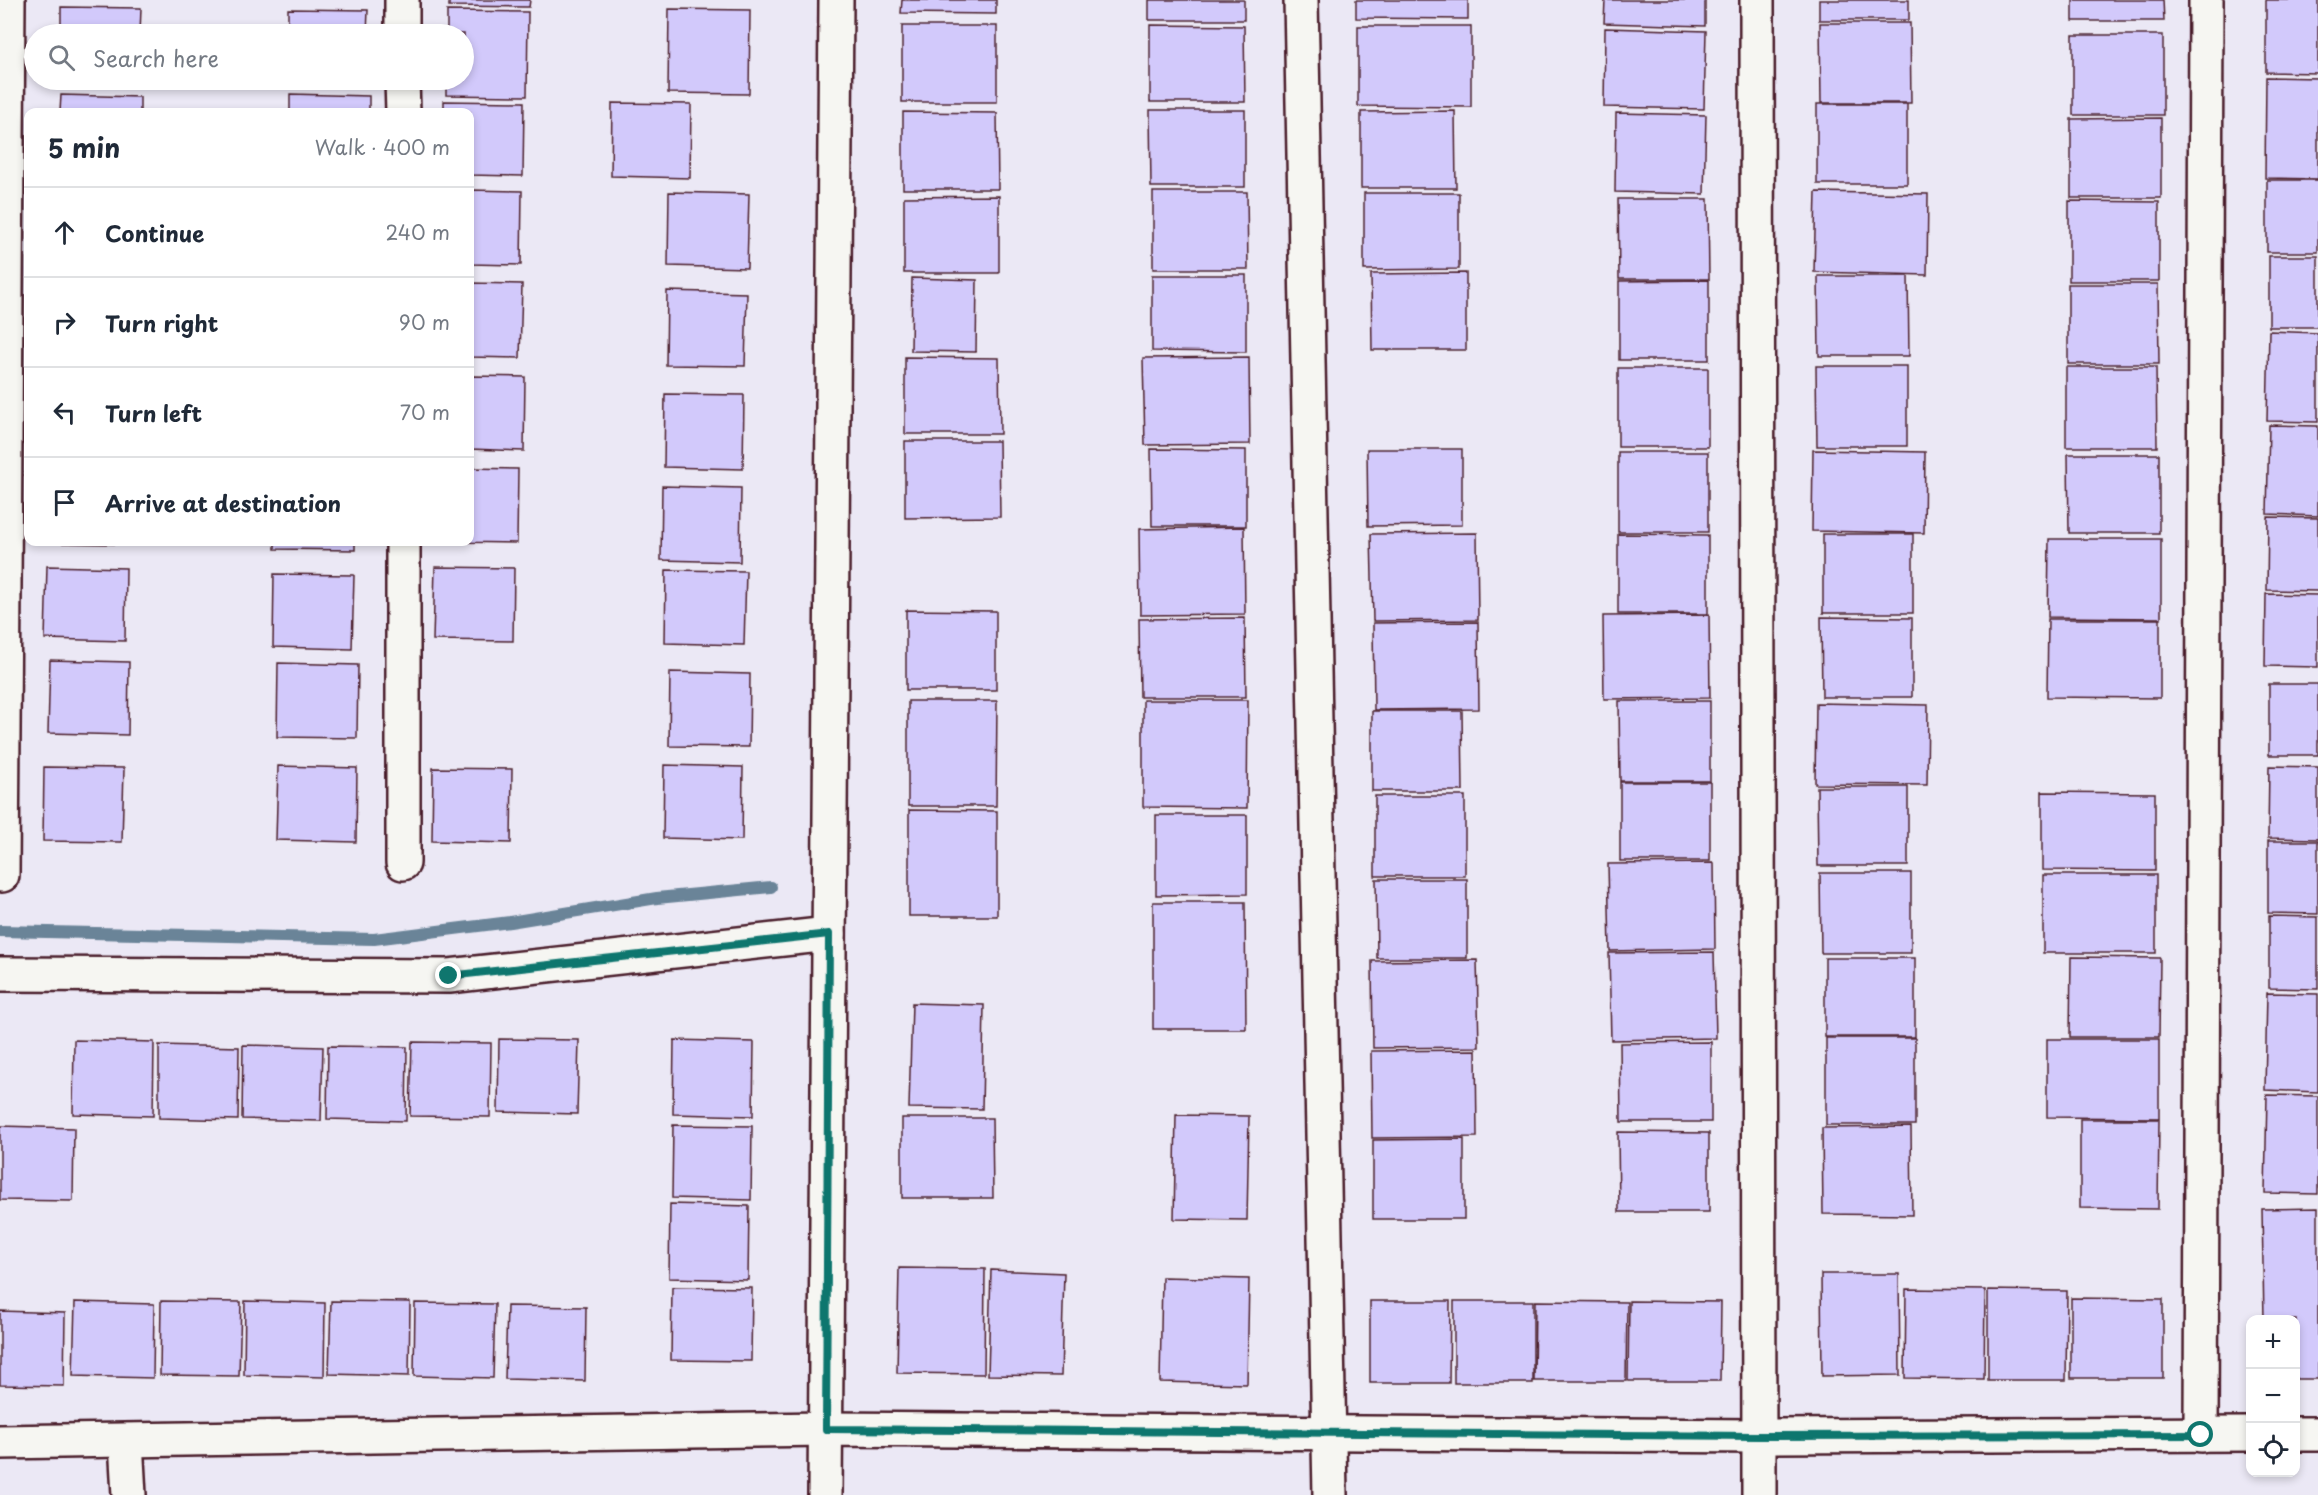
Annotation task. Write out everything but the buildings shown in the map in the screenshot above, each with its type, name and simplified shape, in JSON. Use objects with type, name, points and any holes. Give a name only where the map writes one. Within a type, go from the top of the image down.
[{"type":"street","points":[[2,875],[8,0]]},
{"type":"street","points":[[402,0],[402,24]]},
{"type":"street","points":[[825,1495],[836,0]]},
{"type":"street","points":[[1302,0],[1330,1495]]},
{"type":"street","points":[[1757,0],[1759,1495]]},
{"type":"street","points":[[2201,1435],[2206,0]]},
{"type":"street","points":[[402,90],[403,108]]},
{"type":"street","points":[[403,546],[404,863]]},
{"type":"street","points":[[0,975],[449,976],[829,934]]},
{"type":"street","points":[[0,1442],[826,1429],[1758,1436],[2246,1434]]},
{"type":"street","points":[[2300,1434],[2318,1434]]},
{"type":"street","points":[[126,1440],[129,1495]]},
{"type":"waterway","points":[[0,931],[374,939],[510,922],[657,898],[771,887]]},
{"type":"route","points":[[449,976],[829,934],[826,1429],[1758,1436],[2201,1435]]}]
